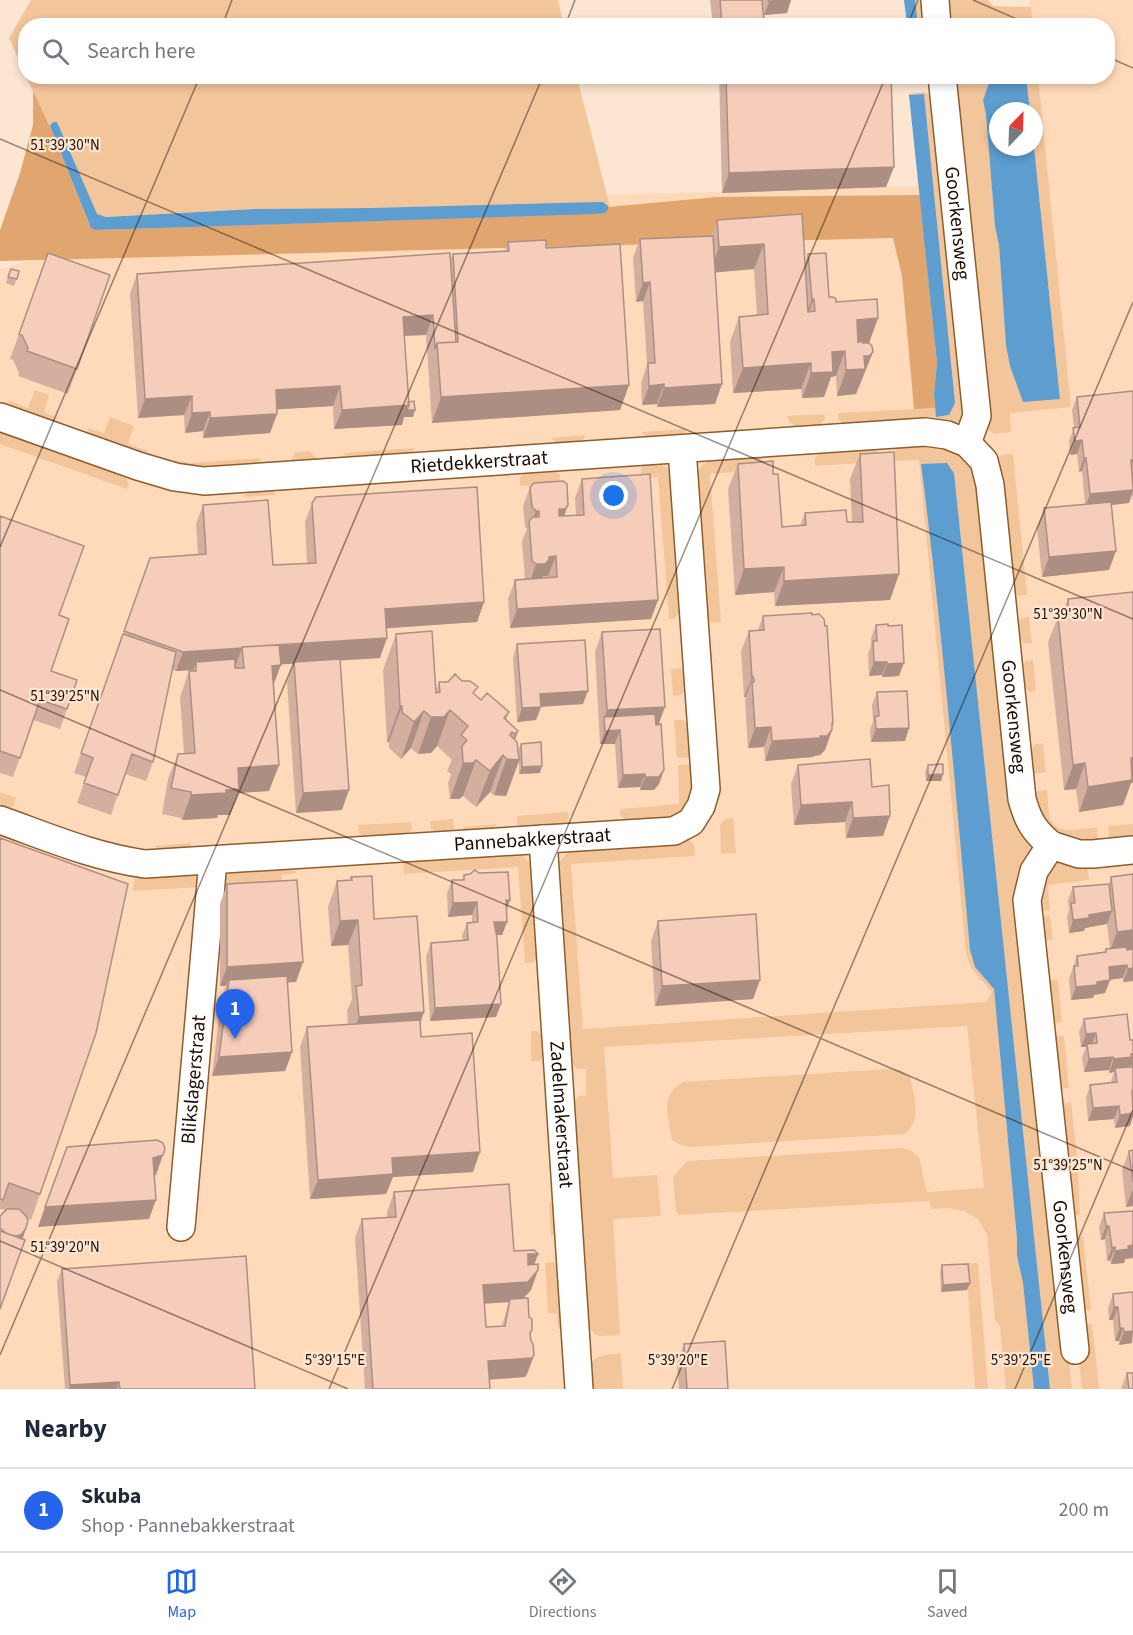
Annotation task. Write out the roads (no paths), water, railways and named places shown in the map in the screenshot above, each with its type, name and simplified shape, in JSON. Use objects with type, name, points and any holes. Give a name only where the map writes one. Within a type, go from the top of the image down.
[{"type":"street","points":[[934,0],[936,18]]},
{"type":"street","name":"Goorkensweg","points":[[943,84],[977,416],[967,442],[984,461],[990,485],[1022,799],[1032,825],[1051,845],[1034,871],[1027,900],[1076,1350]]},
{"type":"street","name":"Rietdekkerstraat","points":[[0,417],[138,466],[175,477],[204,481],[924,432],[947,435],[967,442]]},
{"type":"street","name":"Pannebakkerstraat","points":[[0,820],[101,856],[145,864],[674,831],[692,822],[701,806],[706,789],[682,449]]},
{"type":"street","name":"Zadelmakerstraat","points":[[543,839],[579,1389]]},
{"type":"street","points":[[1051,845],[1079,854],[1133,850]]},
{"type":"street","name":"Blikslagerstraat","points":[[181,1227],[213,860]]},
{"type":"water","points":[[904,0],[915,0],[917,18],[906,18]]},
{"type":"water","points":[[989,84],[1027,84],[1029,102],[989,102],[989,152],[983,100]]},
{"type":"water","points":[[924,94],[955,403],[949,415],[936,417],[934,394],[937,363],[909,95]]},
{"type":"water","points":[[53,122],[57,122],[97,214],[106,217],[255,209],[597,202],[603,202],[608,206],[608,210],[605,213],[596,214],[96,230],[91,228],[50,126]]},
{"type":"water","points":[[989,156],[1035,156],[1060,399],[1023,402],[1010,366],[1006,345],[999,245],[995,226]]},
{"type":"water","points":[[947,463],[954,473],[1050,1389],[1034,1389],[1023,1283],[1017,1256],[994,989],[975,967],[970,950],[942,646],[921,464]]},
{"type":"place","name":"Skuba","points":[[235,1039]]}]
